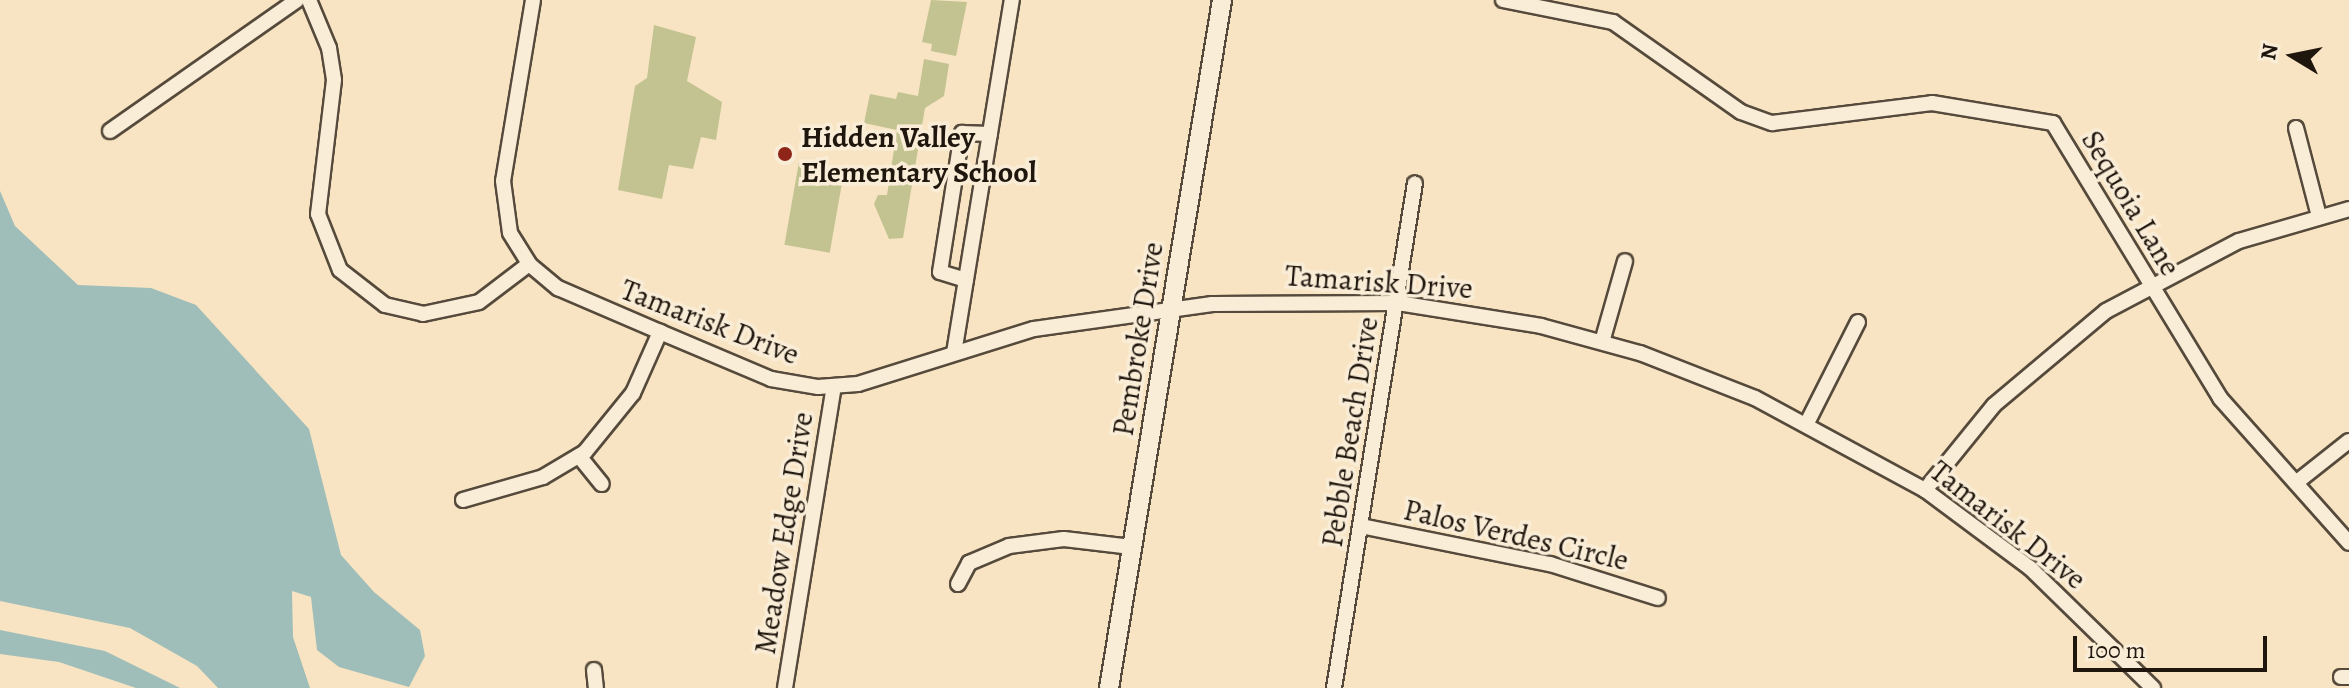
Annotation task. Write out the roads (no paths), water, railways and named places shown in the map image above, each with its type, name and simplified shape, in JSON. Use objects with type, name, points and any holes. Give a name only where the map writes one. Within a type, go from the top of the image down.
[{"type":"street","points":[[110,131],[297,0]]},
{"type":"street","points":[[309,0],[326,37],[334,80],[318,214],[340,270],[385,305],[433,313],[479,302],[529,264],[510,233],[503,195],[533,0]]},
{"type":"street","points":[[954,353],[1012,0]]},
{"type":"street","name":"Pembroke Drive","points":[[1109,688],[1222,0]]},
{"type":"street","name":"Sequoia Lane","points":[[1503,0],[1613,22],[1741,112],[1772,123],[1932,103],[2053,123],[2148,285],[2220,398],[2349,543]]},
{"type":"street","points":[[2296,128],[2319,216]]},
{"type":"street","points":[[966,280],[940,272],[962,133],[990,134]]},
{"type":"street","name":"Pebble Beach Drive","points":[[1334,688],[1415,183]]},
{"type":"street","points":[[1925,490],[1963,440],[2030,371],[2148,285],[2239,241],[2349,209]]},
{"type":"street","points":[[1602,342],[1625,261]]},
{"type":"street","name":"Tamarisk Drive","points":[[529,264],[558,288],[771,379],[834,387],[1034,329],[1172,308],[1273,300],[1398,303],[1485,315],[1602,342],[1698,374],[1807,423],[1925,490],[2030,568],[2153,688]]},
{"type":"street","points":[[1807,423],[1858,322]]},
{"type":"street","points":[[463,500],[520,486],[579,456],[619,416],[660,332]]},
{"type":"street","name":"Meadow Edge Drive","points":[[785,688],[834,387]]},
{"type":"street","points":[[2297,482],[2349,441]]},
{"type":"street","points":[[579,456],[602,484]]},
{"type":"street","name":"Palos Verdes Circle","points":[[1361,526],[1550,564],[1658,598]]},
{"type":"street","points":[[958,584],[977,558],[1021,543],[1064,539],[1132,547]]},
{"type":"street","points":[[594,670],[596,688]]},
{"type":"water","points":[[0,191],[15,226],[78,285],[151,288],[196,305],[309,429],[341,555],[374,592],[420,630],[425,656],[409,687],[339,667],[317,650],[311,597],[292,591],[293,637],[310,688],[218,688],[197,666],[130,628],[0,601]]},
{"type":"water","points":[[0,630],[105,651],[180,688],[136,688],[59,662],[0,654]]},
{"type":"place","name":"Hidden Valley Elementary School","points":[[785,154]]}]
